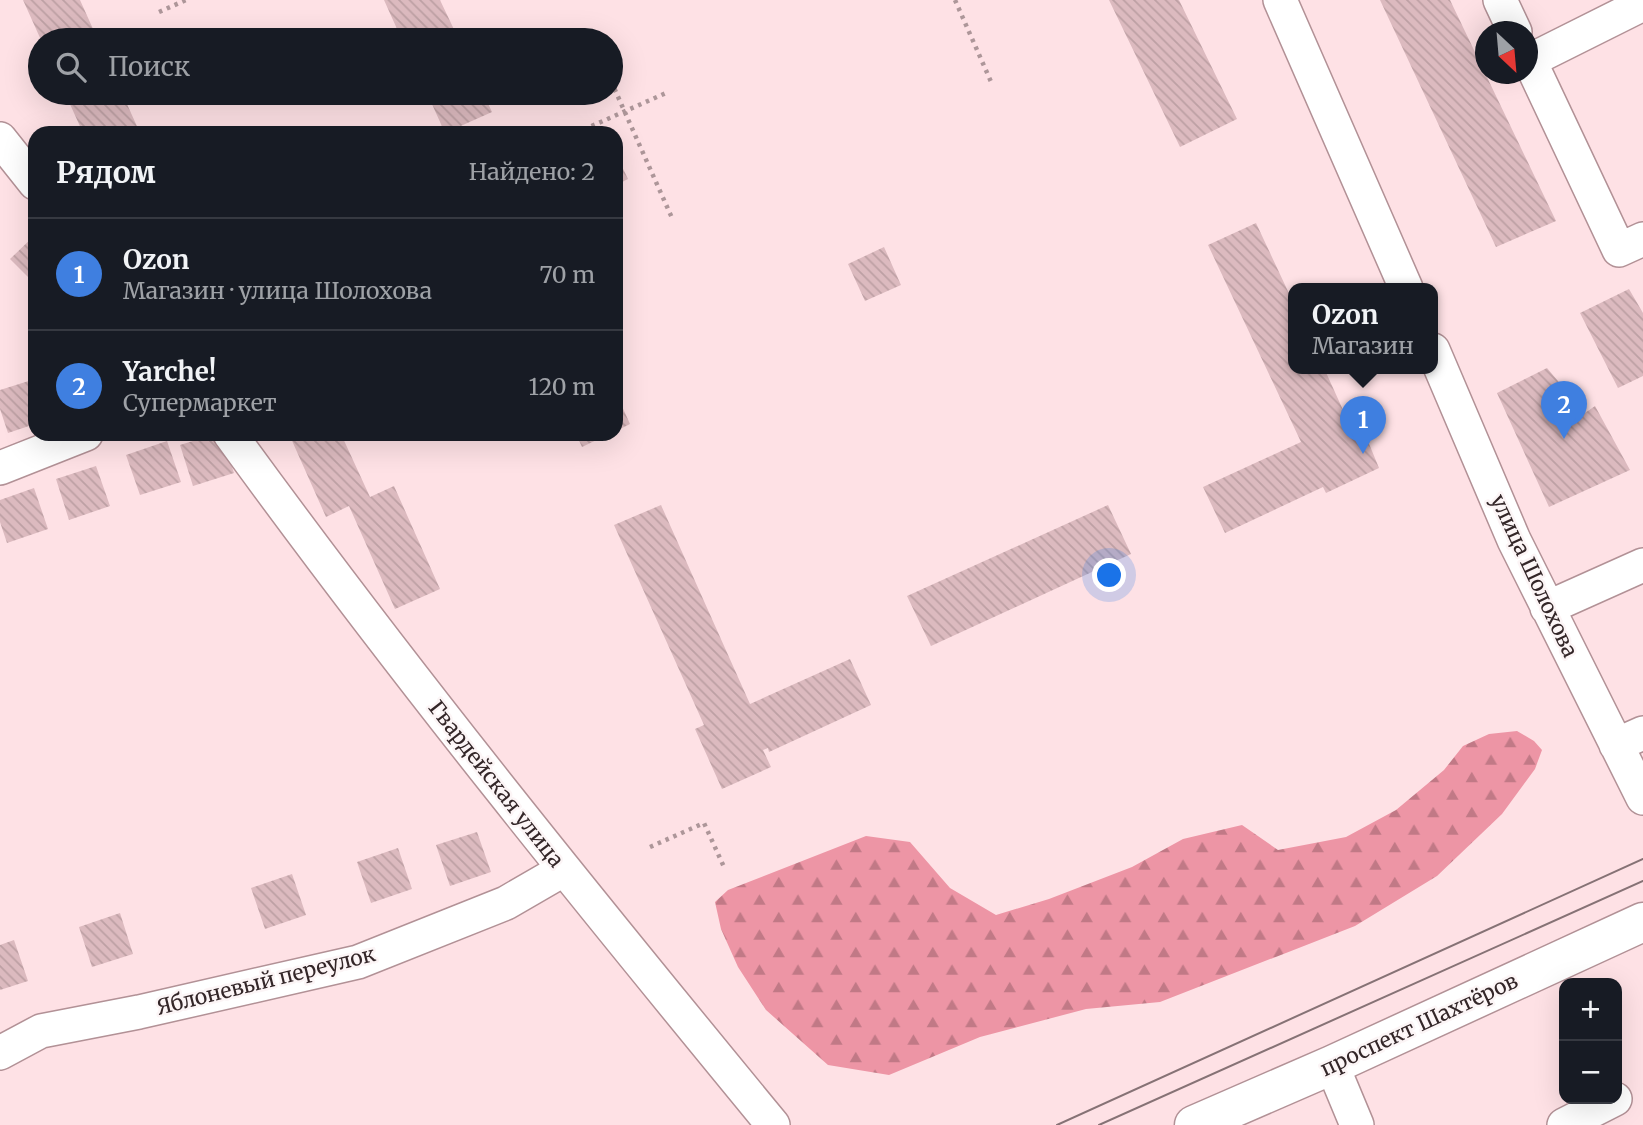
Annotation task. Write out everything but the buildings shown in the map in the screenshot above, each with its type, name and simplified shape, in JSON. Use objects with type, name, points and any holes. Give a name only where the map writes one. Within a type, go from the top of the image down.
[{"type":"main road","name":"проспект Шахтёров","points":[[1194,1125],[1332,1065],[1643,922]]},
{"type":"street","points":[[1280,0],[1404,283]]},
{"type":"street","points":[[1500,0],[1510,21]]},
{"type":"street","points":[[1538,45],[1643,4]]},
{"type":"street","points":[[1538,79],[1619,250],[1643,239]]},
{"type":"street","points":[[0,139],[28,174]]},
{"type":"street","name":"улица Шолохова","points":[[1438,362],[1514,540],[1547,608],[1630,739],[1643,798]]},
{"type":"street","points":[[0,468],[68,441]]},
{"type":"street","name":"Гвардейская улица","points":[[235,441],[302,532],[563,870],[773,1125]]},
{"type":"street","points":[[1547,608],[1643,565]]},
{"type":"street","name":"Яблоневый переулок","points":[[0,1052],[41,1031],[139,1012],[358,962],[506,903],[563,870]]},
{"type":"street","points":[[1332,1065],[1357,1125]]},
{"type":"street","points":[[1622,1096],[1643,1089]]},
{"type":"street","points":[[1564,1125],[1604,1104]]},
{"type":"path","points":[[159,12],[186,0]]},
{"type":"path","points":[[955,0],[992,84]]},
{"type":"path","points":[[591,126],[666,93]]},
{"type":"path","points":[[621,105],[671,218]]},
{"type":"path","points":[[650,848],[704,823],[724,867]]},
{"type":"green space","points":[[1517,731],[1534,741],[1542,750],[1535,769],[1502,814],[1437,876],[1355,926],[1160,1002],[1086,1009],[980,1037],[889,1075],[828,1065],[766,1010],[738,967],[721,929],[715,902],[728,890],[866,836],[910,842],[950,888],[996,915],[1049,899],[1132,867],[1183,839],[1242,825],[1278,850],[1346,837],[1396,810],[1444,770],[1463,746],[1489,734]]},
{"type":"tram line","points":[[1057,1125],[1643,859]]},
{"type":"tram line","points":[[1099,1125],[1643,881]]},
{"type":"place","name":"Yarche!","points":[[1564,439]]},
{"type":"place","name":"Ozon","points":[[1363,454]]}]
